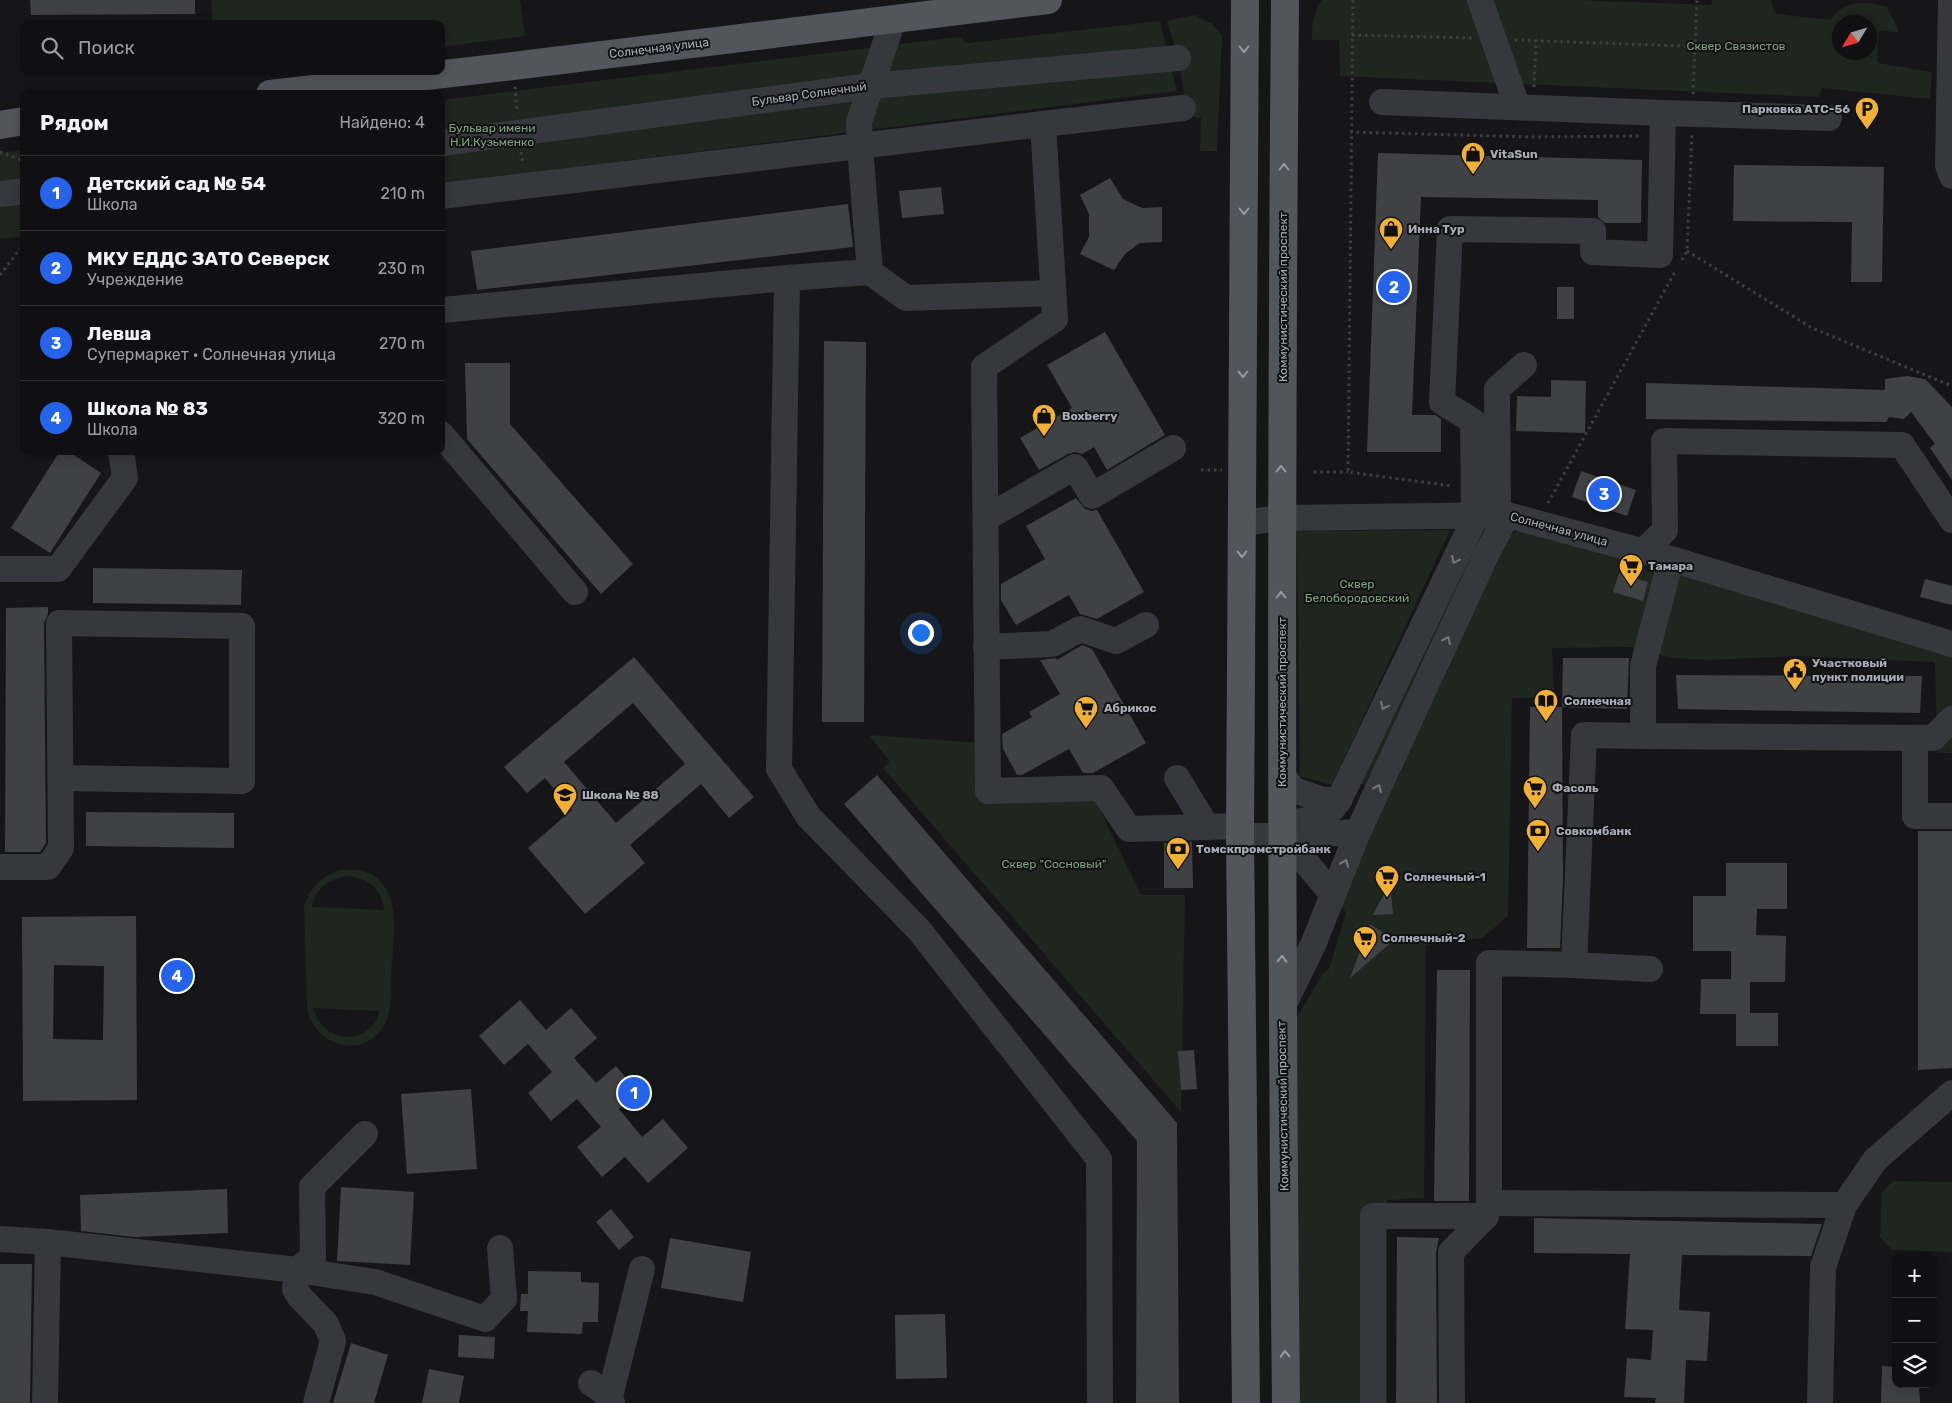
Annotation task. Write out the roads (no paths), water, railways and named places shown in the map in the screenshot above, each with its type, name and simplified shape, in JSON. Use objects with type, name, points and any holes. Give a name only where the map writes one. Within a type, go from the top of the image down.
[{"type":"main road","name":"Солнечная улица","points":[[445,73],[1048,0]]},
{"type":"main road","points":[[1245,0],[1240,831],[1246,1403]]},
{"type":"main road","name":"Коммунистический проспект","points":[[1285,0],[1281,518],[1284,836],[1282,1008],[1286,1403]]},
{"type":"main road","name":"Солнечная улица","points":[[304,90],[430,75]]},
{"type":"main road","points":[[0,125],[20,122]]},
{"type":"street","points":[[1480,0],[1518,106]]},
{"type":"street","points":[[1951,0],[1948,165],[1952,176]]},
{"type":"street","points":[[870,272],[859,122],[893,20]]},
{"type":"street","name":"Бульвар Солнечный","points":[[445,142],[871,86],[1178,58]]},
{"type":"street","points":[[1382,102],[1518,106],[1663,124],[1829,118]]},
{"type":"street","points":[[445,196],[1184,108]]},
{"type":"street","points":[[1043,124],[1055,319],[984,367],[988,791],[1101,788],[1129,829],[1207,827],[1284,836],[1358,832]]},
{"type":"street","points":[[1284,836],[1297,822],[1311,819],[1332,808],[1339,800],[1489,516],[1473,421],[1442,402],[1450,229],[1593,231],[1593,252],[1660,255],[1663,124]]},
{"type":"street","points":[[0,194],[20,192]]},
{"type":"street","points":[[445,311],[787,278],[870,272],[906,298],[1053,293]]},
{"type":"street","points":[[787,278],[779,769],[808,816],[919,930],[1099,1159],[1100,1403]]},
{"type":"street","points":[[1282,1008],[1313,946],[1358,832],[1482,564],[1489,516],[1497,389],[1524,365]]},
{"type":"street","points":[[445,439],[575,592]]},
{"type":"street","points":[[1644,552],[1665,530],[1664,441],[1902,445],[1952,520]]},
{"type":"street","points":[[986,518],[1075,467],[1092,496],[1173,448]]},
{"type":"street","points":[[0,569],[58,569],[125,478],[122,455]]},
{"type":"street","name":"Солнечная улица","points":[[1242,523],[1281,518],[1489,516],[1671,559],[1952,644]]},
{"type":"street","points":[[1643,736],[1643,666],[1671,559]]},
{"type":"street","points":[[0,866],[48,867],[61,848],[60,623],[242,626],[242,781],[61,778]]},
{"type":"street","points":[[986,647],[1052,644],[1080,629],[1116,641],[1146,625]]},
{"type":"street","points":[[1574,965],[1584,735],[1933,738],[1952,719]]},
{"type":"street","points":[[1915,738],[1915,816],[1952,816]]},
{"type":"street","points":[[1282,776],[1294,790],[1323,800],[1339,800]]},
{"type":"street","points":[[1177,778],[1207,827]]},
{"type":"street","points":[[1284,836],[1333,895]]},
{"type":"street","points":[[1452,1403],[1451,1252],[1487,1210],[1490,963],[1650,969]]},
{"type":"street","points":[[1820,1403],[1823,1267],[1844,1205],[1875,1160],[1952,1093]]},
{"type":"street","points":[[316,1403],[332,1342],[326,1324],[300,1297],[295,1289],[297,1270],[313,1257],[312,1187],[365,1134]]},
{"type":"street","points":[[1373,1403],[1373,1216],[1487,1210],[1844,1205]]},
{"type":"street","points":[[0,1239],[48,1242],[297,1270],[375,1282],[485,1319],[504,1298],[500,1248]]},
{"type":"street","points":[[44,1403],[48,1242]]},
{"type":"street","points":[[604,1394],[642,1269]]},
{"type":"place","name":"Парковка АТС-56","points":[[1867,130]]},
{"type":"place","name":"VitaSun","points":[[1473,175]]},
{"type":"place","name":"Инна Тур","points":[[1391,250]]},
{"type":"place","name":"МКУ ЕДДС ЗАТО Северск","points":[[1394,287]]},
{"type":"place","name":"Boxberry","points":[[1044,437]]},
{"type":"place","name":"Левша","points":[[1604,494]]},
{"type":"place","name":"Тамара","points":[[1631,587]]},
{"type":"place","name":"Участковый пункт полиции","points":[[1795,691]]},
{"type":"place","name":"Солнечная","points":[[1546,722]]},
{"type":"place","name":"Абрикос","points":[[1086,729]]},
{"type":"place","name":"Фасоль","points":[[1535,809]]},
{"type":"place","name":"Школа № 88","points":[[565,816]]},
{"type":"place","name":"Совкомбанк","points":[[1538,852]]},
{"type":"place","name":"Томскпромстройбанк","points":[[1178,870]]},
{"type":"place","name":"Солнечный-1","points":[[1387,898]]},
{"type":"place","name":"Солнечный-2","points":[[1365,959]]},
{"type":"place","name":"Школа № 83","points":[[177,976]]},
{"type":"place","name":"Детский сад № 54","points":[[634,1093]]},
{"type":"park label","name":"Сквер Связистов","points":[[1736,46]]},
{"type":"park label","name":"Бульвар имени Н.И.Кузьменко","points":[[492,135]]},
{"type":"park label","name":"Сквер Белобородовский","points":[[1357,591]]},
{"type":"park label","name":"Сквер \"Сосновый\"","points":[[1054,864]]}]
